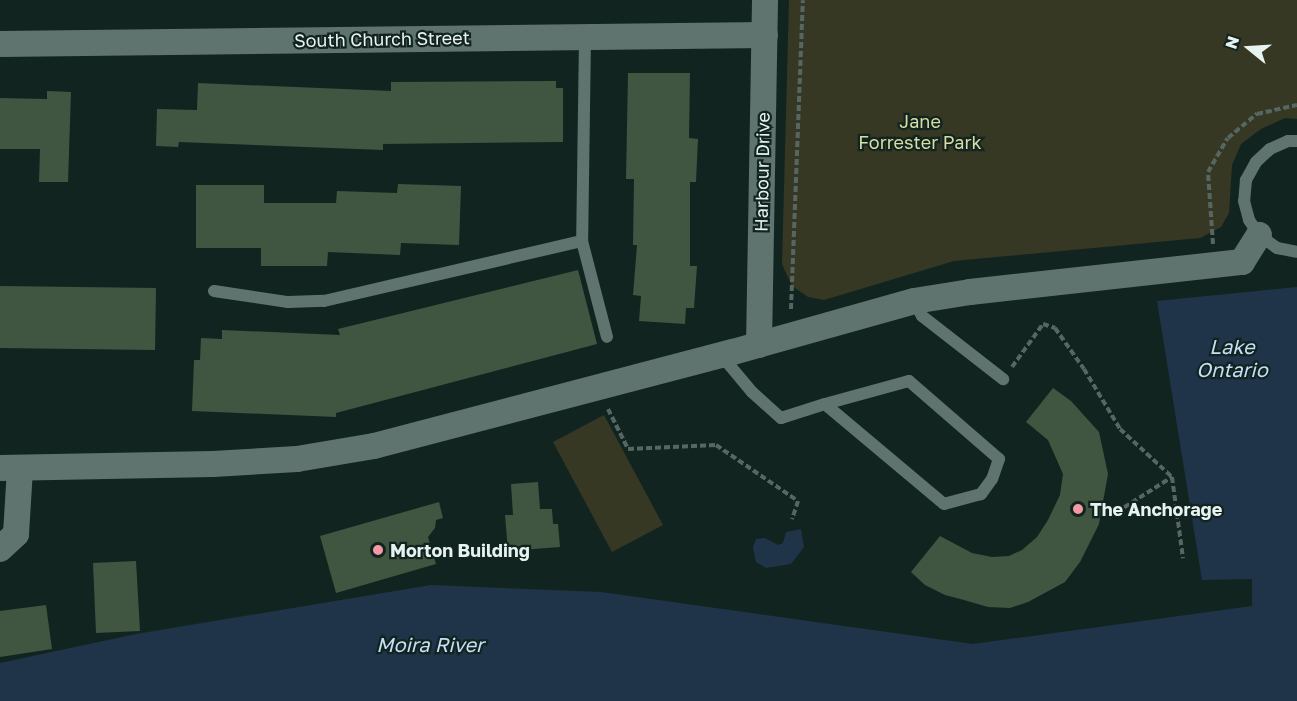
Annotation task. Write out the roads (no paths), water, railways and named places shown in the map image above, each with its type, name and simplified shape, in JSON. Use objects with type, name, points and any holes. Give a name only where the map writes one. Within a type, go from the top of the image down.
[{"type":"street","name":"Harbour Drive","points":[[759,345],[765,0]]},
{"type":"street","name":"South Church Street","points":[[0,44],[765,35]]},
{"type":"street","points":[[0,549],[16,534],[10,468],[297,459],[374,446],[914,302],[970,291],[1242,262],[1259,235]]},
{"type":"lane","points":[[585,37],[582,241],[607,337]]},
{"type":"lane","points":[[1297,141],[1288,141],[1270,149],[1256,162],[1246,180],[1244,201],[1249,220],[1259,235],[1277,248],[1297,252]]},
{"type":"lane","points":[[214,291],[288,302],[324,301],[582,241]]},
{"type":"lane","points":[[914,302],[922,316],[1003,379]]},
{"type":"lane","points":[[721,355],[752,392],[781,418],[825,404],[909,381],[999,459],[992,479],[981,494],[944,504],[825,404]]},
{"type":"water","name":"Lake Ontario","points":[[1297,287],[1297,701],[0,701],[0,663],[136,634],[431,585],[601,592],[973,644],[1252,606],[1252,579],[1202,580],[1157,301]]},
{"type":"water","points":[[801,529],[804,547],[791,564],[766,568],[756,562],[753,547],[756,539],[765,538],[778,545],[783,543],[786,532]]},
{"type":"place","name":"The Anchorage","points":[[1078,509]]},
{"type":"place","name":"Morton Building","points":[[378,550]]},
{"type":"park label","name":"Jane Forrester Park","points":[[920,132]]},
{"type":"water label","name":"Moira River","points":[[430,644]]}]
